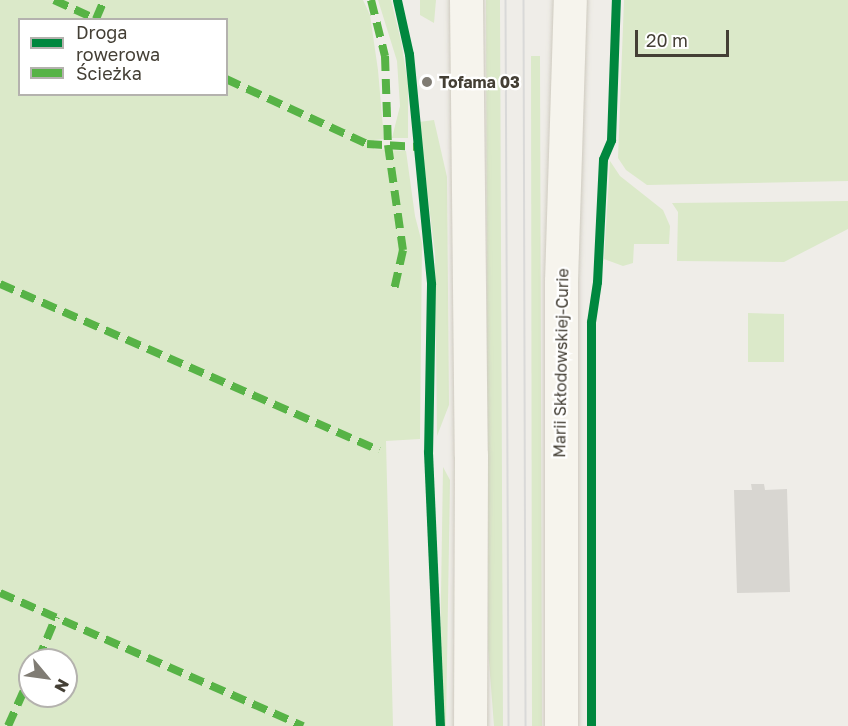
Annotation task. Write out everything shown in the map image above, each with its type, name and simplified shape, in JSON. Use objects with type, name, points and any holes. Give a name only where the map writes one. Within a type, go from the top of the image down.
[{"type":"main road","points":[[466,0],[471,455],[470,726]]},
{"type":"main road","name":"Marii Skłodowskiej-Curie","points":[[561,726],[561,282],[570,0]]},
{"type":"green space","points":[[0,0],[363,0],[370,15],[384,139],[374,140],[374,149],[406,151],[415,216],[422,243],[420,439],[386,441],[393,726],[0,726]]},
{"type":"green space","points":[[378,0],[391,0],[401,41],[408,84],[408,138],[392,138],[400,106],[397,61]]},
{"type":"green space","points":[[420,0],[436,0],[434,23],[420,15]]},
{"type":"green space","points":[[486,0],[500,0],[503,726],[494,726],[488,648]]},
{"type":"green space","points":[[624,0],[848,0],[848,181],[647,185],[626,170],[618,158]]},
{"type":"green space","points":[[531,56],[540,56],[542,726],[532,726]]},
{"type":"green space","points":[[434,120],[447,177],[449,405],[437,436],[435,255],[419,122]]},
{"type":"green space","points":[[610,161],[620,176],[663,210],[670,226],[669,244],[634,244],[633,263],[623,266],[604,259]]},
{"type":"green space","points":[[848,201],[848,229],[784,262],[677,261],[678,212],[672,203]]},
{"type":"green space","points":[[748,313],[784,314],[784,362],[748,362]]},
{"type":"green space","points":[[443,467],[450,480],[446,726],[439,726]]},
{"type":"building","points":[[751,484],[764,484],[765,490],[787,489],[790,592],[737,593],[734,490],[752,490]]},
{"type":"tram line","points":[[506,0],[509,726]]},
{"type":"tram line","points":[[524,0],[526,726]]},
{"type":"marked path","points":[[54,0],[94,18]]},
{"type":"marked path","points":[[96,18],[104,0]]},
{"type":"marked path","points":[[371,0],[385,56],[388,145],[403,250],[394,290]]},
{"type":"marked path","points":[[228,80],[367,144],[418,147]]},
{"type":"marked path","points":[[0,284],[379,450]]},
{"type":"marked path","points":[[0,593],[303,726]]},
{"type":"marked path","points":[[43,648],[56,617]]},
{"type":"marked path","points":[[8,726],[18,704]]},
{"type":"cycle path","points":[[397,0],[409,54],[431,284],[428,452],[440,726]]},
{"type":"cycle path","points":[[591,726],[591,322],[597,282],[603,159],[611,140],[616,0]]},
{"type":"place","name":"Tofama 03","points":[[427,82]]}]
